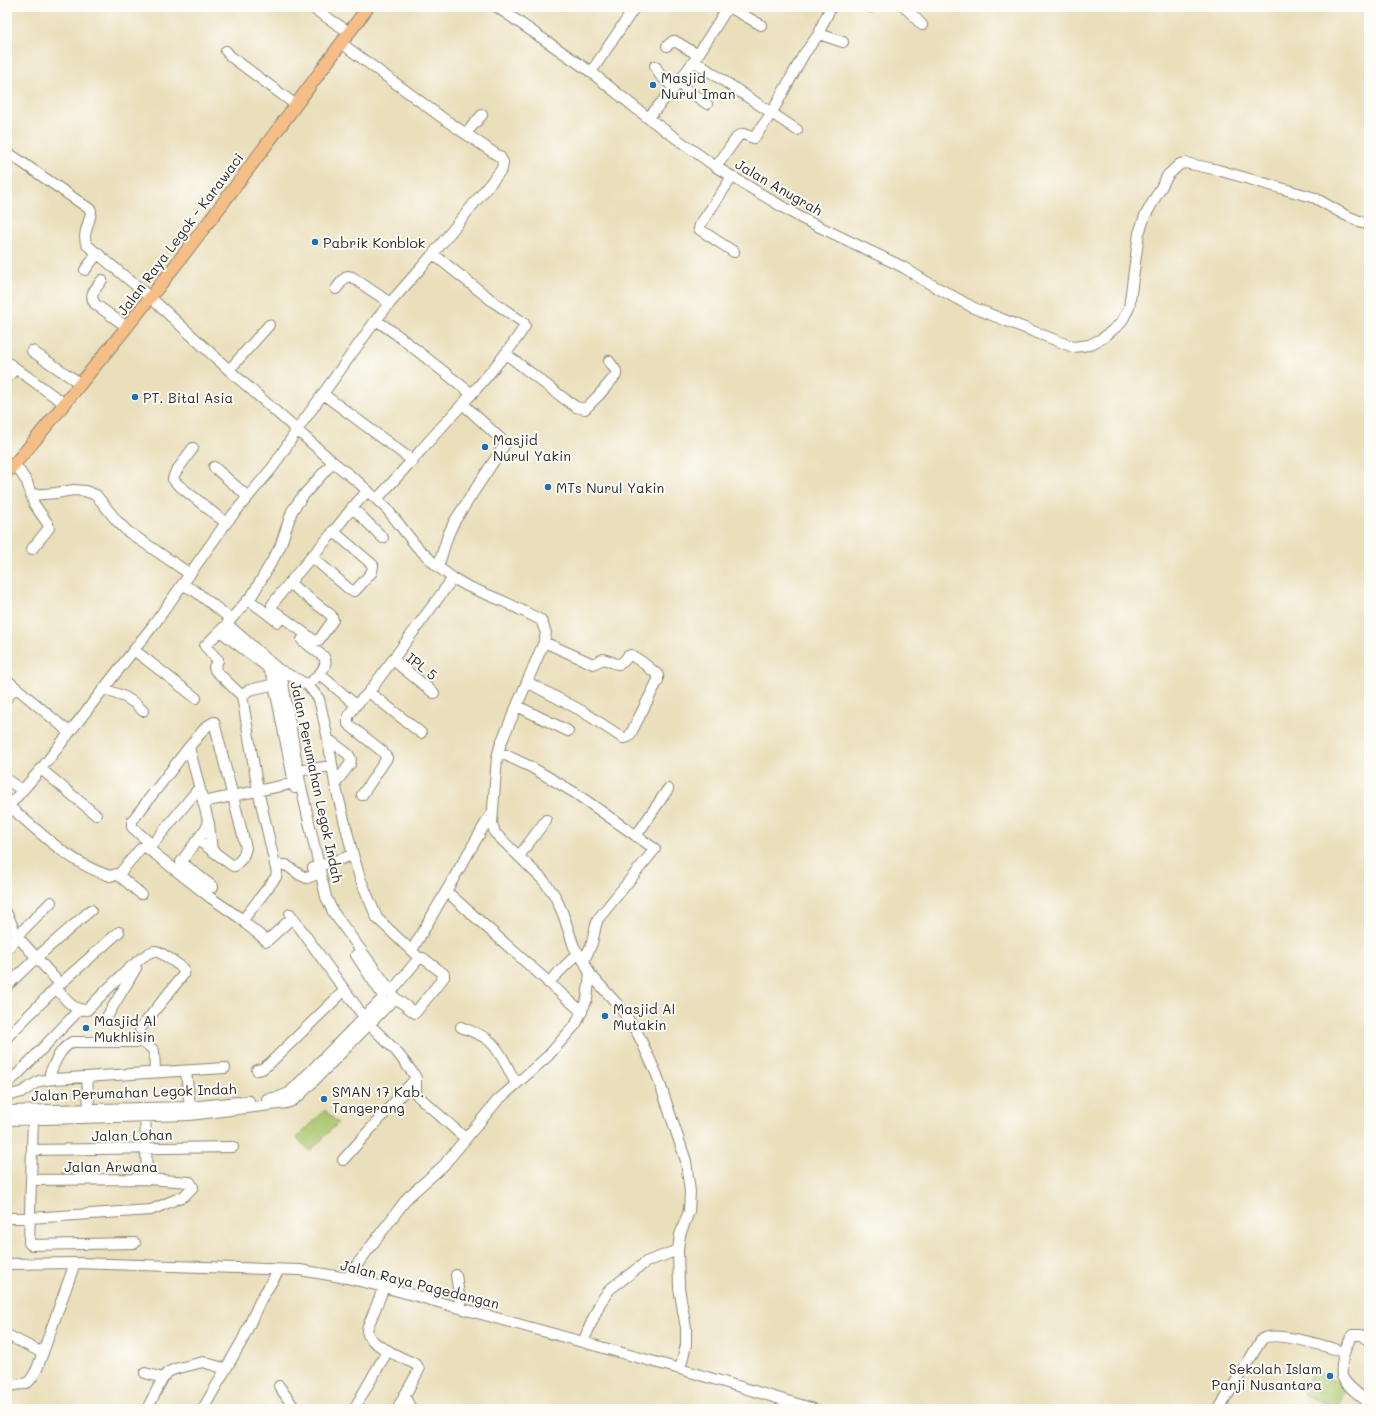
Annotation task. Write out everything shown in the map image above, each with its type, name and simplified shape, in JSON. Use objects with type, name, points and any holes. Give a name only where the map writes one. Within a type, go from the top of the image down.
[{"type":"main road","name":"Jalan Raya Legok - Karawaci","points":[[10,467],[65,404],[151,298],[368,7]]},
{"type":"street","points":[[311,7],[349,32]]},
{"type":"street","name":"Jalan Anugrah","points":[[497,7],[591,72],[648,118],[716,167],[801,218],[903,267],[924,281],[974,308],[1073,347],[1089,345],[1096,342],[1121,323],[1129,308],[1139,233],[1145,216],[1168,175],[1180,164],[1186,163],[1218,170],[1314,198],[1344,215],[1369,225]]},
{"type":"street","points":[[591,72],[635,7]]},
{"type":"street","points":[[648,118],[676,86],[729,7],[761,25]]},
{"type":"street","points":[[716,167],[738,136],[743,134],[754,138],[771,114],[804,54],[819,34],[832,7]]},
{"type":"street","points":[[905,7],[922,25]]},
{"type":"street","points":[[819,34],[843,42]]},
{"type":"street","points":[[667,46],[675,40],[696,58],[771,114],[797,130]]},
{"type":"street","points":[[341,43],[500,157],[503,162],[502,169],[433,254],[376,320],[297,430],[273,467],[226,523],[155,624],[41,769],[8,807],[71,857],[102,874],[110,876],[117,874],[141,848],[146,847],[211,898],[243,920],[267,941],[291,916],[367,1021],[396,1051],[413,1073],[416,1078],[416,1093],[418,1096],[466,1139]]},
{"type":"street","points":[[226,51],[239,64],[296,105]]},
{"type":"street","points":[[655,66],[663,78],[707,104]]},
{"type":"street","points":[[466,134],[482,115]]},
{"type":"street","points":[[7,152],[91,210],[91,217],[84,234],[87,245],[151,298],[229,370],[377,499],[417,547],[438,567],[453,578],[483,594],[505,602],[541,620],[546,633],[544,642],[497,757],[492,823],[495,833],[544,881],[555,896],[563,914],[574,947],[590,974],[620,1007],[638,1034],[657,1075],[686,1161],[690,1192],[689,1211],[680,1235],[678,1250],[679,1288],[686,1328],[686,1345],[680,1369]]},
{"type":"street","points":[[732,177],[700,225],[699,229],[734,252]]},
{"type":"street","points":[[85,270],[98,253]]},
{"type":"street","points":[[377,499],[413,461],[472,394],[506,354],[525,326],[524,323],[495,303],[433,254]]},
{"type":"street","points":[[336,289],[348,276],[361,282],[390,303]]},
{"type":"street","points":[[102,280],[92,295],[92,299],[95,304],[128,327]]},
{"type":"street","points":[[376,320],[472,394]]},
{"type":"street","points":[[229,370],[269,325]]},
{"type":"street","points":[[32,351],[80,384]]},
{"type":"street","points":[[506,354],[576,407],[585,409],[596,399],[616,375],[616,371],[609,361]]},
{"type":"street","points":[[7,362],[65,404]]},
{"type":"street","points":[[7,378],[15,369]]},
{"type":"street","points":[[323,394],[413,461]]},
{"type":"street","points":[[438,567],[448,535],[454,522],[505,444],[463,404]]},
{"type":"street","points":[[193,448],[175,473],[173,479],[226,523]]},
{"type":"street","points":[[243,920],[276,877],[277,873],[258,790],[242,696],[215,670],[214,667],[218,663],[218,660],[205,647],[249,600],[264,578],[280,547],[292,511],[302,497],[333,462]]},
{"type":"street","points":[[10,467],[27,482],[37,510],[48,524],[49,528],[32,549]]},
{"type":"street","points":[[214,467],[248,497]]},
{"type":"street","points":[[32,495],[72,490],[85,491],[96,495],[127,531],[190,574]]},
{"type":"street","points":[[289,583],[331,614],[333,620],[319,640],[315,641],[273,610],[272,605],[289,583],[310,556],[352,507],[368,491]]},
{"type":"street","points":[[352,507],[383,538]]},
{"type":"street","points":[[310,556],[350,590],[355,591],[372,572],[373,565],[333,531]]},
{"type":"street","points":[[362,795],[387,758],[382,751],[348,724],[348,716],[369,692],[453,578]]},
{"type":"street","name":"Jalan Perumahan Legok Indah","points":[[183,585],[195,591],[226,625],[274,669],[298,772],[297,783]]},
{"type":"street","points":[[249,600],[324,657],[326,665],[308,685]]},
{"type":"street","points":[[527,682],[582,711],[623,738],[630,735],[658,680],[658,675],[654,671],[630,655],[621,664],[615,664],[602,659],[593,664],[544,642]]},
{"type":"street","points":[[134,650],[196,698]]},
{"type":"street","name":"IPL 5","points":[[392,660],[434,693]]},
{"type":"street","points":[[274,669],[308,685],[318,699],[328,739],[335,784],[353,856],[360,878],[377,918],[419,958],[423,958],[444,974],[444,977],[415,1012],[392,994],[419,958]]},
{"type":"street","points":[[323,676],[356,706]]},
{"type":"street","points":[[7,680],[69,732]]},
{"type":"street","points":[[242,696],[248,690],[278,684]]},
{"type":"street","name":"Jalan Perumahan Legok Indah","points":[[7,1111],[89,1109],[190,1115],[286,1103],[292,1101],[367,1021],[382,999],[382,995],[327,912],[319,895],[316,869],[297,783],[278,684]]},
{"type":"street","points":[[7,698],[15,687]]},
{"type":"street","points":[[104,690],[125,697],[136,704],[143,711]]},
{"type":"street","points":[[369,692],[421,733]]},
{"type":"street","points":[[517,706],[568,731]]},
{"type":"street","points":[[198,840],[233,866],[235,866],[244,855],[246,848],[214,722],[207,726],[189,747],[132,821],[132,827],[152,845],[199,788]]},
{"type":"street","points":[[328,739],[348,754],[351,759],[350,764],[335,784]]},
{"type":"street","points":[[189,747],[209,824],[212,851]]},
{"type":"street","points":[[499,752],[531,767],[654,848],[654,850],[598,919],[592,943],[581,957],[548,983]]},
{"type":"street","points":[[298,772],[332,766]]},
{"type":"street","points":[[41,769],[96,815]]},
{"type":"street","points":[[7,780],[22,790]]},
{"type":"street","points":[[203,802],[297,783]]},
{"type":"street","points":[[636,836],[668,789]]},
{"type":"street","points":[[412,950],[492,813]]},
{"type":"street","points":[[519,856],[546,820]]},
{"type":"street","points":[[209,824],[181,862],[213,887]]},
{"type":"street","points":[[275,865],[286,865],[307,878],[316,869],[353,856]]},
{"type":"street","name":"Jalan Perumahan Legok Indah","points":[[7,1120],[145,1112],[279,1097],[289,1093],[367,1021],[393,1000],[392,994],[334,912],[326,897],[316,869]]},
{"type":"street","points":[[117,874],[141,894]]},
{"type":"street","points":[[446,891],[582,1012]]},
{"type":"street","points":[[7,950],[17,936],[51,902]]},
{"type":"street","points":[[7,986],[36,958],[91,910]]},
{"type":"street","points":[[7,914],[17,936],[36,958],[73,1007],[79,1010],[87,1010],[139,960],[150,952],[159,952],[184,969],[183,974],[140,1029]]},
{"type":"street","points":[[7,1037],[58,986],[119,932]]},
{"type":"street","points":[[108,1015],[139,960]]},
{"type":"street","points":[[347,1278],[408,1197],[443,1166],[498,1101],[548,1056],[576,1024],[582,1012],[588,991],[590,974]]},
{"type":"street","points":[[257,1070],[262,1069],[269,1064],[345,990]]},
{"type":"street","points":[[7,1083],[17,1075],[79,1010]]},
{"type":"street","points":[[461,1027],[490,1041],[516,1084]]},
{"type":"street","points":[[54,1079],[50,1073],[60,1053],[65,1046],[72,1042],[140,1042],[148,1045],[154,1051],[155,1072]]},
{"type":"street","points":[[7,1096],[22,1092],[38,1081],[225,1068]]},
{"type":"street","points":[[186,1071],[190,1106]]},
{"type":"street","points":[[87,1077],[89,1109]]},
{"type":"street","points":[[343,1160],[416,1078]]},
{"type":"street","points":[[145,1112],[147,1179]]},
{"type":"street","points":[[33,1119],[30,1245],[135,1243]]},
{"type":"street","name":"Jalan Lohan","points":[[32,1150],[233,1147]]},
{"type":"street","name":"Jalan Arwana","points":[[30,1218],[151,1210],[169,1201],[184,1196],[193,1187],[190,1182],[147,1179],[31,1180]]},
{"type":"street","points":[[7,1218],[30,1218]]},
{"type":"street","points":[[583,1342],[600,1303],[610,1290],[646,1262],[678,1250]]},
{"type":"street","points":[[7,1387],[29,1383],[37,1369],[75,1263]]},
{"type":"street","name":"Jalan Raya Pagedangan","points":[[7,1264],[75,1263],[300,1270],[347,1278],[680,1369],[814,1409]]},
{"type":"street","points":[[203,1409],[243,1339],[260,1301],[279,1270]]},
{"type":"street","points":[[456,1275],[461,1308]]},
{"type":"street","points":[[384,1287],[367,1329],[367,1334],[371,1339],[388,1350],[417,1365],[419,1370],[396,1409]]},
{"type":"street","points":[[7,1335],[43,1352]]},
{"type":"street","points":[[1219,1409],[1258,1344],[1264,1337],[1272,1335],[1285,1337],[1344,1352]]},
{"type":"street","points":[[1369,1341],[1361,1335],[1354,1335],[1349,1340],[1344,1352],[1342,1365],[1342,1377],[1369,1403]]},
{"type":"street","points":[[354,1409],[388,1350]]},
{"type":"street","points":[[147,1409],[163,1378],[168,1372],[203,1362],[226,1369]]},
{"type":"street","points":[[145,1373],[163,1378]]},
{"type":"street","points":[[279,1386],[295,1409]]},
{"type":"street","points":[[404,1395],[410,1409]]},
{"type":"green space","points":[[325,1110],[338,1123],[310,1151],[297,1138]]},
{"type":"green space","points":[[1312,1372],[1346,1385],[1337,1408],[1303,1394]]},
{"type":"place","name":"Masjid Nurul Iman","points":[[653,85]]},
{"type":"place","name":"Pabrik Konblok","points":[[315,242]]},
{"type":"place","name":"PT. Bital Asia","points":[[135,397]]},
{"type":"place","name":"Masjid Nurul Yakin","points":[[485,447]]},
{"type":"place","name":"MTs Nurul Yakin","points":[[548,487]]},
{"type":"place","name":"Masjid Al Mutakin","points":[[605,1016]]},
{"type":"place","name":"Masjid Al Mukhlisin","points":[[86,1028]]},
{"type":"place","name":"SMAN 17 Kab. Tangerang","points":[[324,1099]]},
{"type":"place","name":"Sekolah Islam Panji Nusantara","points":[[1330,1376]]}]
